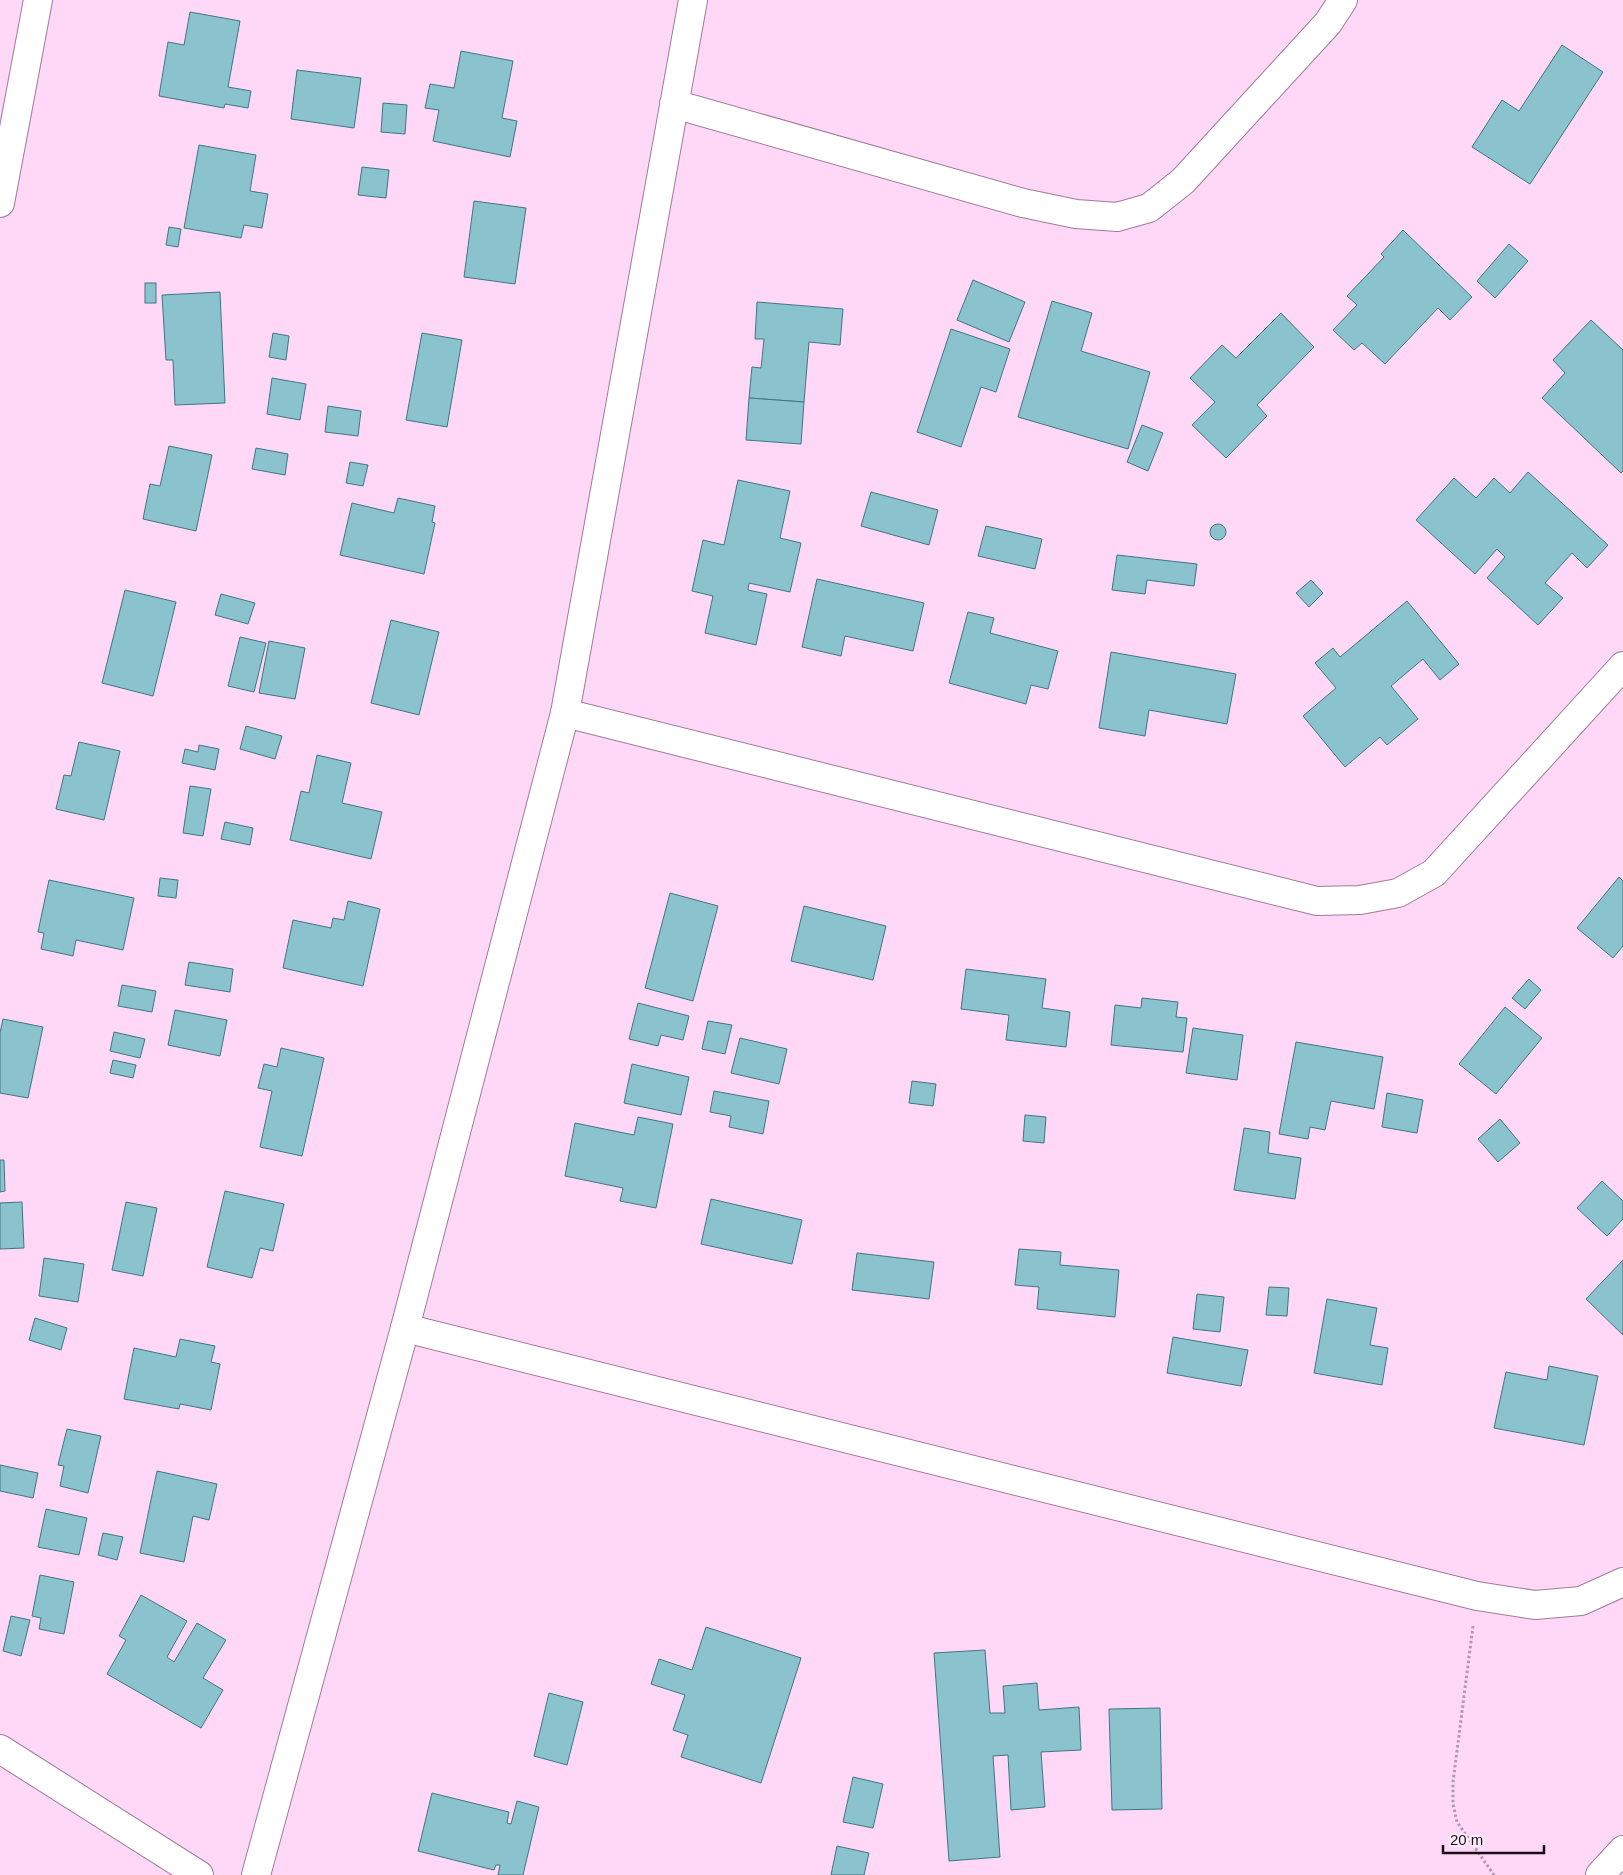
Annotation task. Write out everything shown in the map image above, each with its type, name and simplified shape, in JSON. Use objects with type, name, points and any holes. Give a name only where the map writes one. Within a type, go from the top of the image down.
[{"type":"street","points":[[0,202],[38,0]]},
{"type":"street","points":[[256,1875],[404,1328],[565,713],[693,0]]},
{"type":"street","points":[[674,104],[1023,203],[1076,214],[1117,216],[1149,208],[1183,181],[1328,23],[1343,0]]},
{"type":"street","points":[[565,713],[1317,901],[1360,900],[1398,893],[1434,873],[1623,666]]},
{"type":"street","points":[[404,1328],[1477,1596],[1535,1605],[1581,1601],[1623,1582]]},
{"type":"street","points":[[0,1749],[200,1875]]},
{"type":"street","points":[[1600,1875],[1623,1850]]},
{"type":"path","points":[[1477,1596],[1453,1782],[1453,1804],[1457,1822],[1494,1875]]},
{"type":"building","points":[[190,12],[240,21],[228,87],[251,91],[248,108],[225,104],[224,108],[159,96],[168,42],[184,45]]},
{"type":"building","points":[[1562,45],[1603,72],[1530,184],[1472,147],[1502,100],[1519,111]]},
{"type":"building","points":[[461,51],[513,61],[502,118],[517,121],[510,157],[433,141],[439,110],[425,108],[430,84],[454,88]]},
{"type":"building","points":[[297,70],[361,78],[354,128],[291,119]]},
{"type":"building","points":[[383,103],[407,105],[405,134],[381,132]]},
{"type":"building","points":[[199,145],[256,155],[250,191],[268,194],[262,228],[244,225],[241,238],[184,228]]},
{"type":"building","points":[[362,167],[389,170],[386,198],[358,195]]},
{"type":"building","points":[[474,201],[526,208],[515,284],[464,277]]},
{"type":"building","points":[[169,227],[181,229],[178,247],[166,245]]},
{"type":"building","points":[[1403,230],[1472,297],[1450,320],[1438,308],[1385,364],[1362,343],[1354,350],[1333,330],[1357,305],[1347,296],[1384,257],[1381,254]]},
{"type":"building","points":[[1509,244],[1528,261],[1495,298],[1477,281]]},
{"type":"building","points":[[973,280],[1025,302],[1009,342],[957,320]]},
{"type":"building","points":[[145,283],[156,283],[156,303],[145,303]]},
{"type":"building","points":[[220,292],[225,403],[175,405],[173,360],[166,360],[162,295]]},
{"type":"building","points":[[1052,301],[1092,313],[1081,351],[1150,372],[1128,449],[1018,417]]},
{"type":"building","points":[[757,302],[843,309],[840,345],[809,342],[804,402],[749,398],[752,367],[761,368],[764,339],[755,339]]},
{"type":"building","points":[[1281,313],[1314,347],[1257,405],[1267,416],[1226,458],[1192,425],[1215,402],[1190,378],[1222,345],[1236,358]]},
{"type":"building","points":[[1591,320],[1623,350],[1623,471],[1621,473],[1542,398],[1565,373],[1553,360]]},
{"type":"building","points":[[951,329],[1010,349],[996,392],[981,387],[961,447],[917,432]]},
{"type":"building","points":[[273,333],[289,336],[286,360],[269,357]]},
{"type":"building","points":[[422,333],[462,340],[447,427],[406,420]]},
{"type":"building","points":[[272,378],[306,384],[300,420],[267,414]]},
{"type":"building","points":[[749,398],[804,402],[801,444],[746,440]]},
{"type":"building","points":[[328,406],[361,411],[358,436],[325,432]]},
{"type":"building","points":[[1142,425],[1163,433],[1148,471],[1127,462]]},
{"type":"building","points":[[169,446],[212,455],[196,531],[143,519],[150,484],[160,486]]},
{"type":"building","points":[[256,448],[288,454],[285,475],[252,469]]},
{"type":"building","points":[[350,462],[368,465],[363,486],[346,483]]},
{"type":"building","points":[[1528,472],[1608,545],[1587,568],[1572,553],[1545,583],[1563,598],[1538,625],[1487,578],[1505,557],[1497,549],[1475,574],[1416,520],[1454,478],[1476,498],[1494,478],[1510,493]]},
{"type":"building","points":[[738,480],[790,491],[780,538],[801,543],[790,592],[749,583],[748,590],[767,594],[756,645],[705,633],[713,596],[692,591],[703,540],[724,545]]},
{"type":"building","points":[[871,492],[938,510],[929,545],[861,526]]},
{"type":"building","points":[[398,498],[435,506],[432,522],[435,523],[424,574],[340,555],[352,503],[394,513]]},
{"type":"building","points":[[1218,524],[1224,526],[1226,532],[1224,538],[1218,540],[1212,538],[1210,532],[1212,526]]},
{"type":"building","points":[[986,526],[1042,539],[1035,569],[978,556]]},
{"type":"building","points":[[1117,555],[1197,564],[1194,586],[1147,580],[1145,594],[1112,590]]},
{"type":"building","points":[[817,579],[924,603],[913,651],[845,636],[841,656],[802,647]]},
{"type":"building","points":[[1311,580],[1323,593],[1309,607],[1296,593]]},
{"type":"building","points":[[125,590],[176,602],[153,696],[102,683]]},
{"type":"building","points":[[221,594],[255,603],[248,624],[215,615]]},
{"type":"building","points":[[1407,601],[1459,664],[1440,680],[1423,659],[1391,686],[1418,719],[1387,745],[1380,737],[1345,767],[1303,716],[1336,688],[1315,663],[1333,648],[1340,657]]},
{"type":"building","points":[[968,612],[994,618],[990,633],[1058,651],[1048,689],[1031,685],[1026,704],[949,683]]},
{"type":"building","points":[[391,620],[439,632],[419,715],[371,703]]},
{"type":"building","points":[[240,637],[266,643],[254,692],[228,686]]},
{"type":"building","points":[[269,641],[305,648],[295,699],[259,693]]},
{"type":"building","points":[[1111,652],[1236,674],[1227,724],[1149,710],[1145,736],[1099,728]]},
{"type":"building","points":[[246,726],[282,736],[275,759],[240,749]]},
{"type":"building","points":[[79,742],[120,751],[104,820],[56,809],[64,775],[71,776]]},
{"type":"building","points":[[199,745],[219,749],[215,770],[182,763],[185,749],[198,752]]},
{"type":"building","points":[[317,755],[351,763],[342,803],[382,812],[371,859],[290,840],[301,791],[309,793]]},
{"type":"building","points":[[190,786],[211,789],[203,836],[183,833]]},
{"type":"building","points":[[225,822],[253,828],[250,845],[221,839]]},
{"type":"building","points":[[1619,877],[1623,881],[1623,946],[1613,958],[1577,928]]},
{"type":"building","points":[[160,878],[178,880],[176,898],[158,896]]},
{"type":"building","points":[[49,880],[134,898],[123,950],[76,940],[73,956],[41,949],[44,933],[38,932]]},
{"type":"building","points":[[670,893],[718,906],[693,1001],[645,988]]},
{"type":"building","points":[[348,901],[380,909],[363,986],[283,968],[293,920],[331,928],[333,918],[344,920]]},
{"type":"building","points":[[804,906],[886,926],[873,980],[791,961]]},
{"type":"building","points":[[189,962],[233,969],[230,992],[185,985]]},
{"type":"building","points":[[966,969],[1046,979],[1042,1008],[1070,1012],[1066,1047],[1006,1040],[1009,1015],[961,1009]]},
{"type":"building","points":[[1529,979],[1541,990],[1525,1009],[1512,998]]},
{"type":"building","points":[[122,985],[156,991],[152,1012],[118,1006]]},
{"type":"building","points":[[1142,998],[1178,1002],[1176,1017],[1187,1018],[1183,1052],[1111,1045],[1115,1005],[1141,1008]]},
{"type":"building","points":[[638,1003],[689,1016],[683,1040],[661,1035],[658,1046],[629,1039]]},
{"type":"building","points":[[1505,1007],[1542,1038],[1496,1094],[1459,1064]]},
{"type":"building","points":[[175,1010],[227,1020],[220,1056],[168,1045]]},
{"type":"building","points":[[3,1019],[43,1027],[28,1098],[0,1093],[0,1033]]},
{"type":"building","points":[[708,1021],[732,1025],[725,1054],[702,1049]]},
{"type":"building","points":[[1193,1028],[1243,1035],[1237,1080],[1186,1073]]},
{"type":"building","points":[[114,1032],[145,1039],[140,1058],[110,1051]]},
{"type":"building","points":[[740,1038],[787,1049],[779,1084],[731,1073]]},
{"type":"building","points":[[1296,1042],[1383,1057],[1374,1109],[1331,1101],[1325,1130],[1310,1127],[1308,1139],[1279,1134]]},
{"type":"building","points":[[281,1048],[324,1058],[302,1156],[260,1147],[272,1091],[258,1088],[264,1064],[277,1067]]},
{"type":"building","points":[[113,1060],[136,1065],[133,1078],[110,1073]]},
{"type":"building","points":[[632,1064],[689,1077],[681,1115],[624,1103]]},
{"type":"building","points":[[912,1081],[936,1084],[933,1106],[909,1103]]},
{"type":"building","points":[[714,1091],[769,1101],[763,1134],[729,1127],[731,1116],[710,1112]]},
{"type":"building","points":[[1387,1093],[1423,1100],[1417,1133],[1382,1127]]},
{"type":"building","points":[[1025,1115],[1046,1117],[1044,1143],[1023,1141]]},
{"type":"building","points":[[638,1117],[673,1124],[656,1208],[620,1201],[623,1188],[565,1176],[575,1123],[634,1135]]},
{"type":"building","points":[[1500,1119],[1520,1143],[1498,1162],[1478,1139]]},
{"type":"building","points":[[1244,1128],[1270,1132],[1268,1153],[1301,1158],[1295,1199],[1234,1190]]},
{"type":"building","points":[[0,1160],[4,1160],[5,1191],[0,1192]]},
{"type":"building","points":[[1602,1181],[1623,1201],[1623,1219],[1607,1236],[1577,1208]]},
{"type":"building","points":[[225,1191],[284,1204],[273,1251],[260,1248],[252,1278],[207,1267]]},
{"type":"building","points":[[711,1199],[802,1220],[792,1264],[701,1244]]},
{"type":"building","points":[[22,1202],[24,1248],[0,1249],[0,1203]]},
{"type":"building","points":[[126,1202],[157,1208],[143,1276],[112,1270]]},
{"type":"building","points":[[1019,1249],[1061,1252],[1060,1265],[1119,1270],[1115,1317],[1037,1309],[1039,1287],[1015,1285]]},
{"type":"building","points":[[857,1253],[934,1262],[929,1299],[852,1290]]},
{"type":"building","points":[[44,1258],[84,1264],[78,1302],[39,1296]]},
{"type":"building","points":[[1623,1260],[1623,1335],[1586,1299]]},
{"type":"building","points":[[1269,1287],[1289,1288],[1287,1316],[1266,1315]]},
{"type":"building","points":[[1197,1294],[1224,1297],[1220,1332],[1193,1329]]},
{"type":"building","points":[[1327,1299],[1377,1308],[1370,1345],[1388,1348],[1382,1385],[1314,1373]]},
{"type":"building","points":[[35,1318],[67,1328],[61,1350],[29,1340]]},
{"type":"building","points":[[1173,1337],[1248,1350],[1241,1386],[1167,1373]]},
{"type":"building","points":[[180,1339],[215,1346],[211,1362],[220,1364],[211,1410],[180,1404],[179,1409],[124,1399],[134,1348],[176,1357]]},
{"type":"building","points":[[1549,1366],[1598,1376],[1584,1445],[1494,1428],[1506,1372],[1547,1380]]},
{"type":"building","points":[[67,1429],[101,1436],[88,1493],[60,1486],[64,1466],[58,1465]]},
{"type":"building","points":[[0,1465],[38,1473],[33,1498],[0,1491]]},
{"type":"building","points":[[157,1471],[217,1484],[209,1520],[193,1516],[184,1562],[140,1553]]},
{"type":"building","points":[[46,1509],[87,1518],[79,1555],[38,1547]]},
{"type":"building","points":[[103,1533],[123,1537],[117,1560],[98,1555]]},
{"type":"building","points":[[40,1575],[74,1582],[64,1634],[39,1629],[41,1618],[32,1616]]},
{"type":"building","points":[[141,1595],[187,1621],[167,1657],[174,1662],[197,1623],[226,1640],[203,1678],[223,1690],[201,1728],[107,1674],[126,1640],[119,1636]]},
{"type":"building","points":[[11,1616],[30,1620],[21,1656],[3,1651]]},
{"type":"building","points":[[706,1627],[801,1658],[761,1783],[681,1757],[688,1735],[673,1730],[685,1695],[651,1684],[659,1659],[692,1670]]},
{"type":"building","points":[[985,1650],[990,1713],[1005,1713],[1003,1686],[1037,1683],[1039,1710],[1079,1707],[1081,1750],[1041,1752],[1045,1807],[1011,1810],[1008,1755],[993,1756],[1000,1857],[949,1861],[934,1653]]},
{"type":"building","points":[[549,1693],[583,1702],[567,1765],[534,1756]]},
{"type":"building","points":[[1160,1708],[1162,1809],[1112,1810],[1109,1709]]},
{"type":"building","points":[[853,1777],[883,1784],[873,1828],[843,1822]]},
{"type":"building","points":[[432,1793],[509,1812],[507,1823],[511,1824],[517,1801],[539,1807],[523,1875],[498,1875],[500,1865],[496,1865],[494,1870],[418,1851]]},
{"type":"building","points":[[837,1846],[869,1853],[864,1875],[831,1875]]}]
